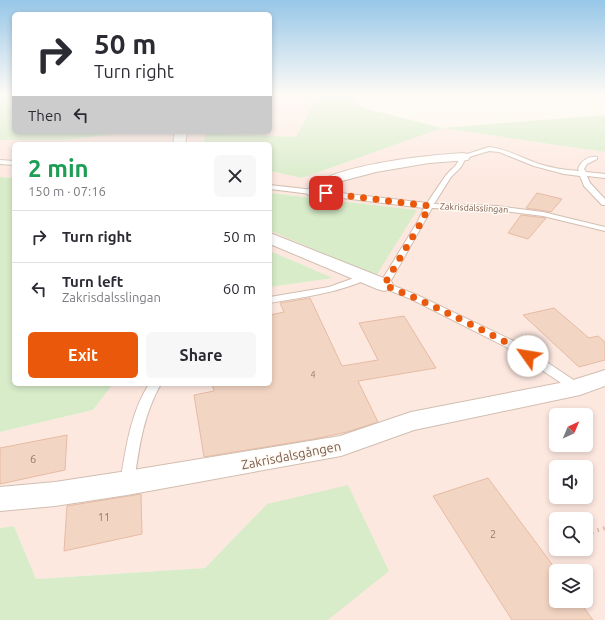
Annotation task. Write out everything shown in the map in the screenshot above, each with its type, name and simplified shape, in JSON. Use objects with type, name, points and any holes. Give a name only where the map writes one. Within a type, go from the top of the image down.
[{"type":"street","points":[[313,192],[322,184],[333,179],[375,168],[429,159],[463,157]]},
{"type":"street","points":[[272,239],[384,285]]},
{"type":"street","name":"Zakrisdalsgången","points":[[0,499],[55,494],[127,483],[341,446],[411,421],[577,388],[605,378]]},
{"type":"lane","points":[[577,388],[516,348],[414,297],[384,285],[422,221],[429,206],[448,176],[459,166],[463,157],[489,149],[500,150],[536,165],[564,172],[605,176]]},
{"type":"lane","points":[[595,158],[584,163],[581,168],[587,184],[605,203]]},
{"type":"lane","points":[[0,162],[12,163]]},
{"type":"lane","name":"Zakrisdalsslingan","points":[[272,187],[429,206],[496,208],[543,214],[605,229]]},
{"type":"lane","points":[[272,300],[350,285],[365,277]]},
{"type":"lane","points":[[127,483],[139,420],[147,395],[154,386]]},
{"type":"path","points":[[593,532],[605,528]]},
{"type":"shaded area","points":[[272,124],[303,124],[296,137],[228,134],[272,134]]},
{"type":"shaded area","points":[[442,128],[605,152],[605,620],[328,620],[389,570],[267,504],[205,568],[36,579],[14,526],[0,528],[0,432],[93,410],[111,386],[272,386],[272,287],[333,278],[272,252],[272,230],[416,210],[272,193],[272,171],[302,178]]},
{"type":"shaded area","points":[[115,134],[206,134],[204,142],[12,142],[12,178],[0,177],[0,140],[64,140]]},
{"type":"green space","points":[[0,124],[12,124],[12,134],[115,134],[64,140],[0,140]]},
{"type":"green space","points":[[303,124],[426,124],[442,128],[302,178],[272,171],[272,142],[204,142],[206,134],[296,137]]},
{"type":"green space","points":[[493,124],[605,124],[605,152],[442,128]]},
{"type":"green space","points":[[0,177],[12,178],[12,386],[111,386],[93,410],[0,432]]},
{"type":"green space","points":[[272,193],[417,210],[376,276],[272,231]]},
{"type":"green space","points":[[272,252],[333,278],[272,287]]},
{"type":"green space","points":[[348,485],[389,571],[328,620],[0,620],[0,528],[14,526],[36,579],[205,568],[267,504]]},
{"type":"building","points":[[537,193],[562,199],[551,212],[526,208]]},
{"type":"building","points":[[521,215],[546,218],[528,239],[508,233]]},
{"type":"building","points":[[310,298],[342,366],[378,360],[359,323],[404,316],[436,368],[358,381],[378,422],[347,432],[314,439],[204,457],[194,395],[214,391],[213,386],[272,386],[272,315],[284,312],[280,303]]},
{"type":"building","points":[[554,308],[589,338],[598,336],[605,342],[605,360],[579,367],[523,315]]},
{"type":"building","points":[[67,435],[65,470],[0,484],[0,448]]},
{"type":"building","points":[[488,478],[552,564],[549,564],[549,608],[584,608],[593,620],[512,620],[433,496]]},
{"type":"building","points":[[141,494],[142,534],[64,551],[67,506]]},
{"type":"route","points":[[326,193],[429,206],[422,221],[384,285],[414,297],[467,322],[528,356]]}]
